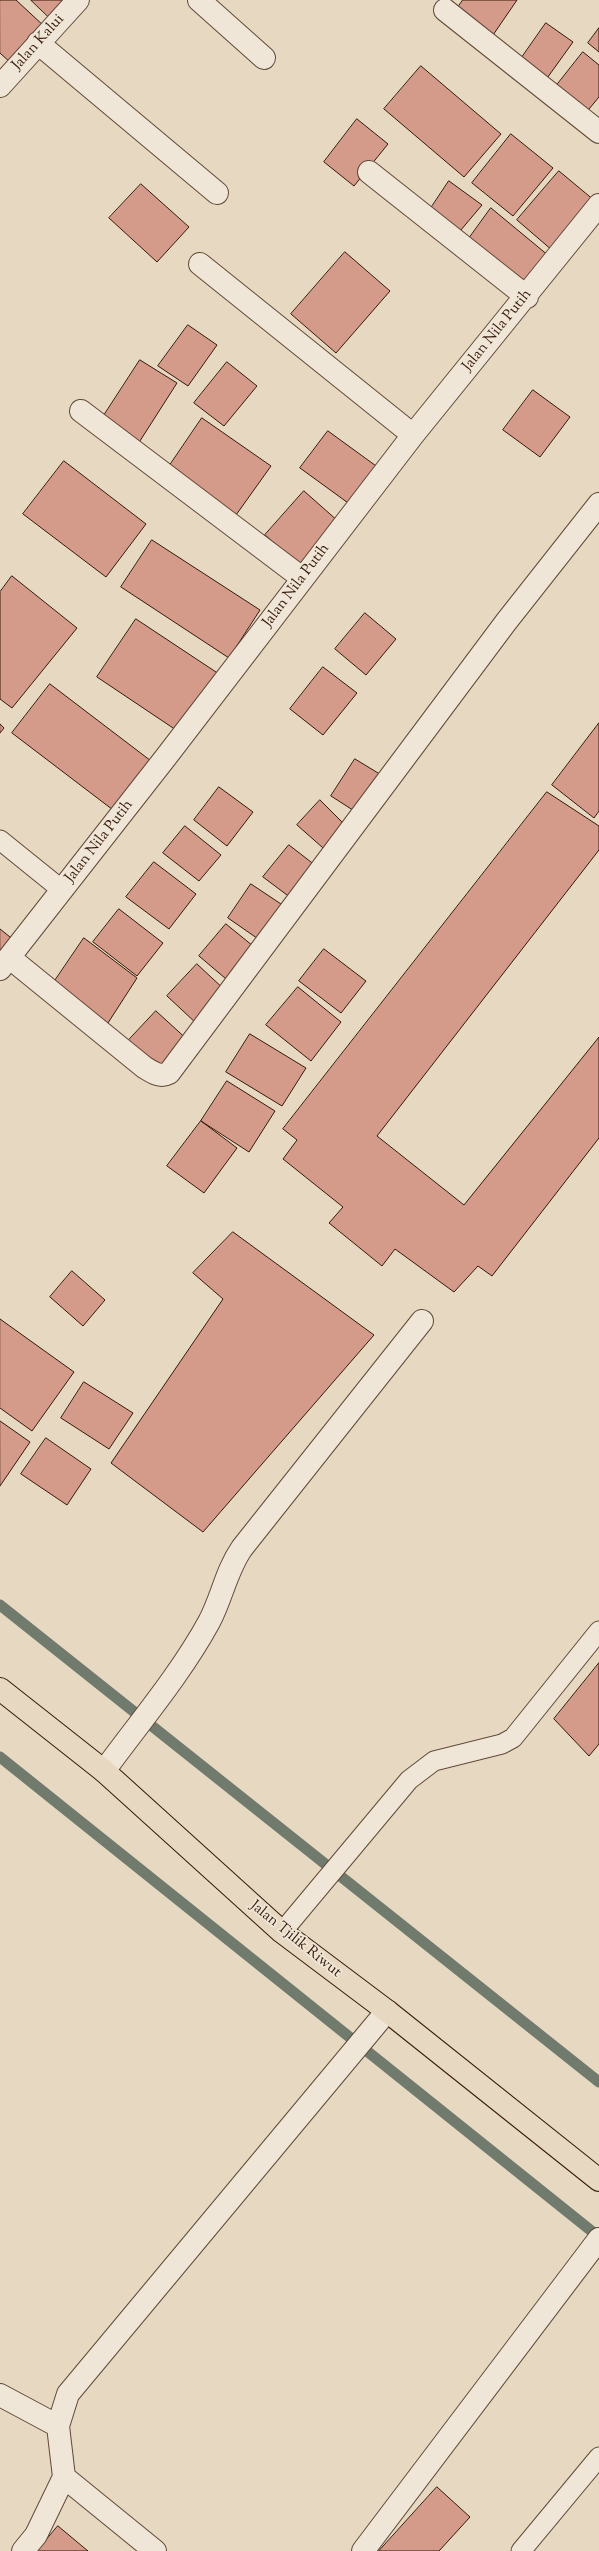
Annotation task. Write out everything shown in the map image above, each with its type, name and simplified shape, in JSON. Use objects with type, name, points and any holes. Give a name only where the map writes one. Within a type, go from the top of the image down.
[{"type":"highway","name":"Jalan Tjilik Riwut","points":[[0,1689],[104,1771],[282,1932],[387,2011],[599,2180]]},
{"type":"street","name":"Jalan Kalui","points":[[0,86],[78,0]]},
{"type":"street","points":[[199,0],[264,58]]},
{"type":"street","points":[[445,10],[599,132]]},
{"type":"street","points":[[38,43],[217,193]]},
{"type":"street","points":[[369,172],[526,297]]},
{"type":"street","name":"Jalan Nila Putih","points":[[5,964],[413,435],[599,206]]},
{"type":"street","points":[[200,264],[413,435]]},
{"type":"street","points":[[81,411],[302,578]]},
{"type":"street","points":[[5,964],[144,1068],[155,1074],[166,1075],[506,622],[599,504]]},
{"type":"street","points":[[104,1771],[196,1645],[217,1605],[229,1568],[242,1548],[422,1321]]},
{"type":"street","points":[[23,2551],[36,2535],[64,2477],[58,2426],[68,2394],[387,2011]]},
{"type":"street","points":[[363,2551],[599,2239]]},
{"type":"street","points":[[0,2395],[58,2426]]},
{"type":"street","points":[[64,2477],[155,2551]]},
{"type":"lane","points":[[0,840],[62,890]]},
{"type":"lane","points":[[282,1932],[409,1780],[434,1761],[502,1744],[513,1738],[599,1631]]},
{"type":"lane","points":[[521,2551],[599,2457]]},
{"type":"building","points":[[0,0],[16,0],[45,27],[12,64],[0,53]]},
{"type":"building","points":[[31,0],[69,0],[51,19]]},
{"type":"building","points":[[463,0],[517,0],[491,38],[454,13]]},
{"type":"building","points":[[546,23],[573,42],[545,81],[518,63]]},
{"type":"building","points":[[599,28],[599,52],[588,43]]},
{"type":"building","points":[[583,52],[599,65],[599,97],[584,115],[553,90]]},
{"type":"building","points":[[421,66],[501,134],[464,177],[384,109]]},
{"type":"building","points":[[357,119],[388,144],[354,186],[324,162]]},
{"type":"building","points":[[511,134],[553,168],[513,216],[472,183]]},
{"type":"building","points":[[559,171],[595,201],[553,251],[517,220]]},
{"type":"building","points":[[449,181],[482,205],[455,237],[427,214]]},
{"type":"building","points":[[141,184],[189,227],[157,262],[109,218]]},
{"type":"building","points":[[491,208],[549,256],[520,286],[465,244]]},
{"type":"building","points":[[345,252],[390,291],[336,353],[291,314]]},
{"type":"building","points":[[188,325],[217,345],[188,386],[158,366]]},
{"type":"building","points":[[140,360],[177,383],[138,444],[101,420]]},
{"type":"building","points":[[227,362],[257,386],[224,426],[194,403]]},
{"type":"building","points":[[533,390],[570,417],[540,457],[503,430]]},
{"type":"building","points":[[202,418],[271,466],[236,515],[168,468]]},
{"type":"building","points":[[328,431],[383,471],[355,508],[300,468]]},
{"type":"building","points":[[64,461],[146,524],[106,577],[23,514]]},
{"type":"building","points":[[304,491],[339,522],[301,566],[265,535]]},
{"type":"building","points":[[152,540],[260,610],[229,658],[121,587]]},
{"type":"building","points":[[12,576],[77,628],[12,708],[0,699],[0,592]]},
{"type":"building","points":[[365,613],[396,639],[366,675],[335,649]]},
{"type":"building","points":[[136,619],[219,674],[179,732],[97,677]]},
{"type":"building","points":[[323,667],[357,693],[323,735],[290,709]]},
{"type":"building","points":[[50,684],[155,764],[117,813],[12,733]]},
{"type":"building","points":[[599,723],[599,811],[594,818],[552,785]]},
{"type":"building","points":[[0,724],[4,728],[0,733]]},
{"type":"building","points":[[355,759],[383,776],[359,814],[331,796]]},
{"type":"building","points":[[219,787],[253,812],[227,846],[194,820]]},
{"type":"building","points":[[547,792],[599,826],[599,850],[377,1136],[464,1205],[599,1037],[599,1138],[492,1276],[478,1266],[454,1292],[395,1249],[382,1266],[329,1223],[343,1207],[283,1159],[297,1140],[283,1129]]},
{"type":"building","points":[[320,800],[349,829],[331,855],[297,825]]},
{"type":"building","points":[[185,826],[221,855],[199,881],[163,853]]},
{"type":"building","points":[[289,845],[320,869],[295,901],[263,877]]},
{"type":"building","points":[[154,862],[196,894],[169,929],[126,897]]},
{"type":"building","points":[[251,884],[290,910],[264,943],[228,918]]},
{"type":"building","points":[[119,909],[163,943],[137,976],[93,942]]},
{"type":"building","points":[[226,924],[258,950],[232,984],[199,956]]},
{"type":"building","points":[[0,929],[15,941],[0,960]]},
{"type":"building","points":[[84,938],[137,978],[106,1026],[50,988]]},
{"type":"building","points":[[324,949],[366,981],[341,1013],[299,981]]},
{"type":"building","points":[[197,964],[227,992],[197,1024],[167,996]]},
{"type":"building","points":[[298,987],[341,1022],[311,1061],[266,1025]]},
{"type":"building","points":[[156,1011],[190,1042],[161,1073],[127,1042]]},
{"type":"building","points":[[250,1034],[306,1068],[282,1106],[226,1072]]},
{"type":"building","points":[[227,1081],[275,1111],[249,1152],[201,1121]]},
{"type":"building","points":[[201,1121],[237,1148],[204,1193],[167,1166]]},
{"type":"building","points":[[233,1232],[374,1335],[203,1532],[111,1463],[223,1299],[193,1273]]},
{"type":"building","points":[[72,1271],[105,1300],[83,1326],[50,1297]]},
{"type":"building","points":[[0,1319],[74,1372],[32,1431],[0,1408]]},
{"type":"building","points":[[84,1382],[133,1413],[109,1449],[61,1418]]},
{"type":"building","points":[[0,1421],[30,1442],[0,1486]]},
{"type":"building","points":[[46,1438],[91,1469],[67,1505],[21,1474]]},
{"type":"building","points":[[599,1663],[599,1744],[589,1756],[554,1719]]},
{"type":"building","points":[[437,2487],[470,2517],[439,2551],[379,2551]]},
{"type":"building","points":[[58,2526],[88,2551],[37,2551]]},
{"type":"waterway","points":[[0,1605],[599,2082]]},
{"type":"waterway","points":[[0,1757],[599,2237]]}]
